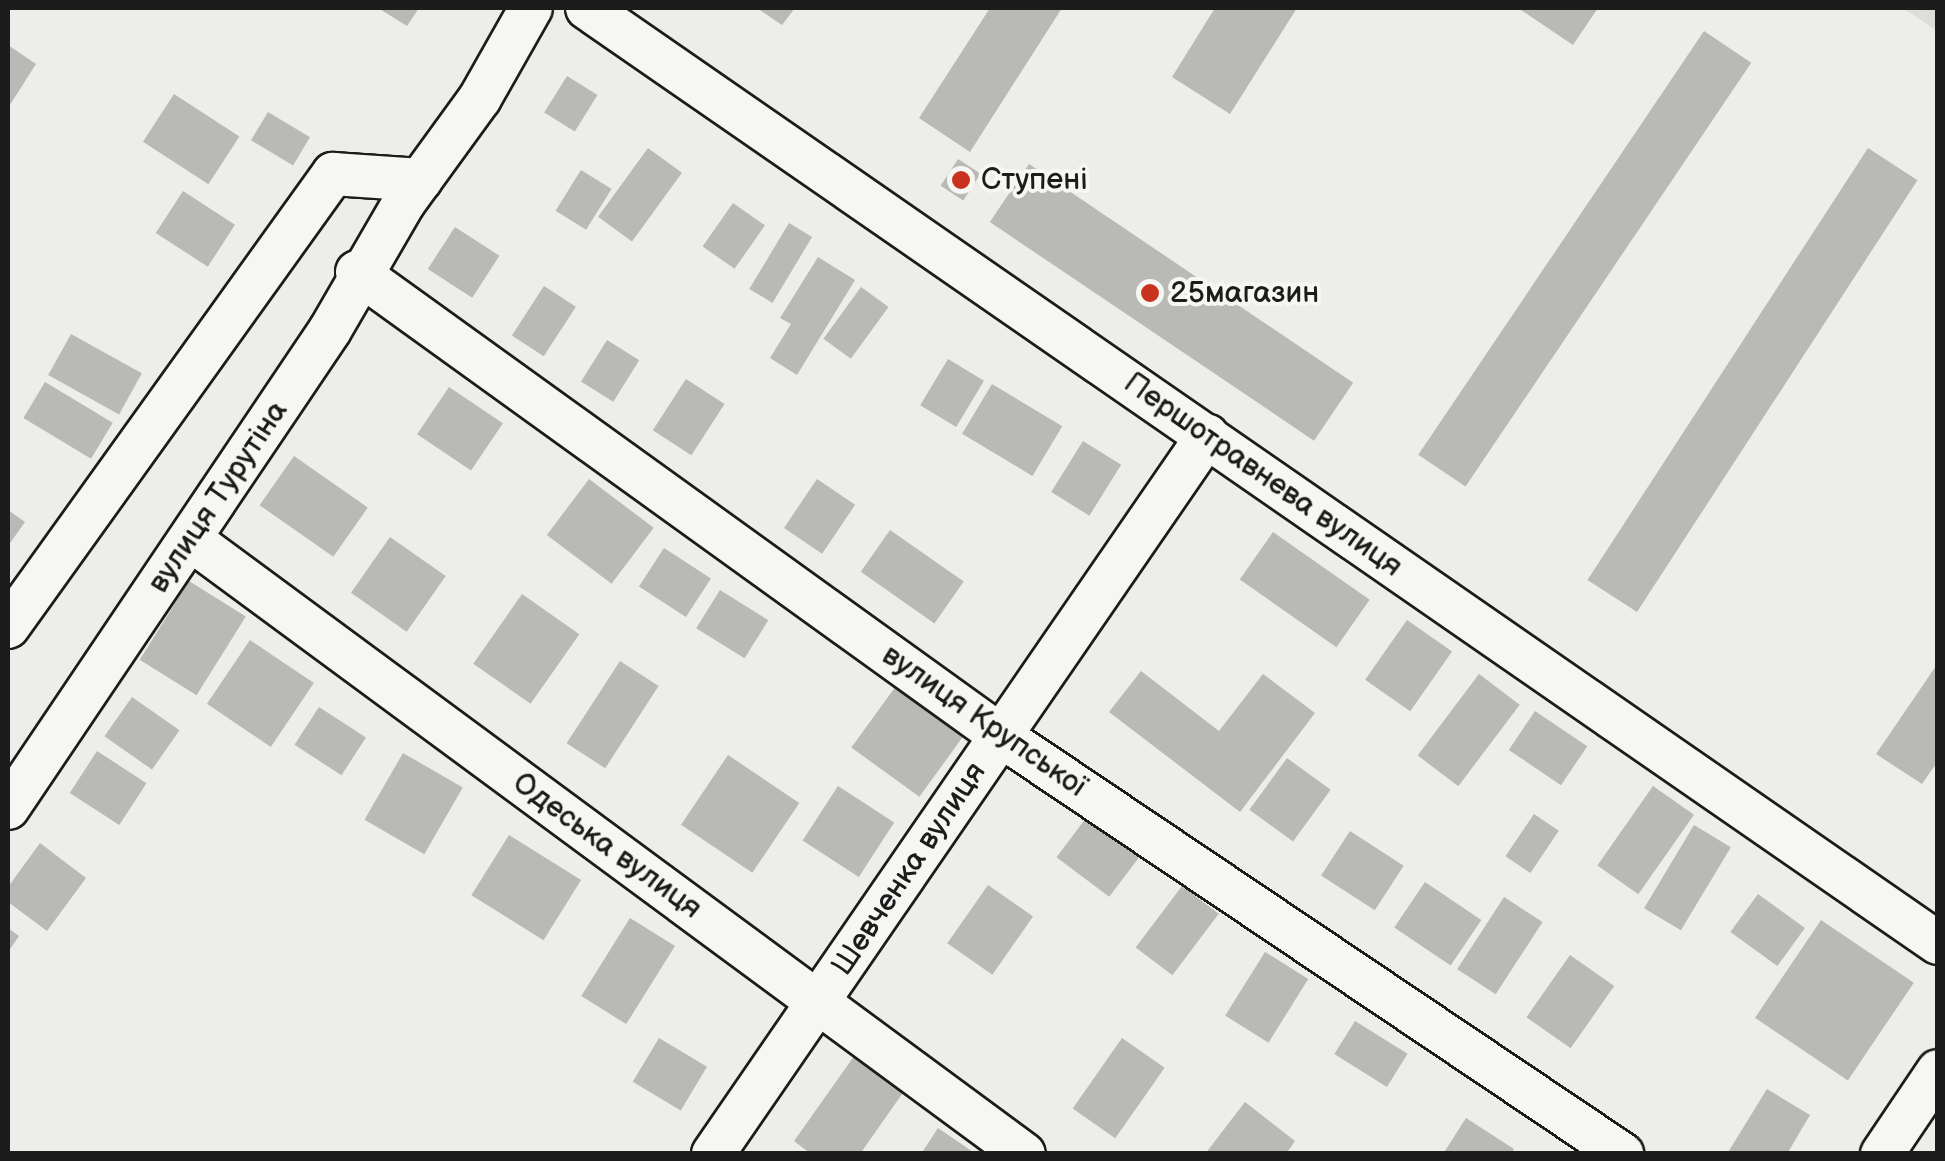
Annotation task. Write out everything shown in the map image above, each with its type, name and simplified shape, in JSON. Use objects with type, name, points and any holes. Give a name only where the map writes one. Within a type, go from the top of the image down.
[{"type":"street","name":"вулиця Турутіна","points":[[8,808],[190,539],[421,180],[480,98],[530,8]]},
{"type":"street","name":"Першотравнева вулиця","points":[[587,8],[1938,943]]},
{"type":"street","points":[[8,627],[333,174],[421,180]]},
{"type":"street","name":"вулиця Крупської","points":[[360,274],[1001,736],[1622,1154]]},
{"type":"street","name":"Шевченка вулиця","points":[[712,1154],[1207,436]]},
{"type":"street","name":"Одеська вулиця","points":[[190,539],[1024,1154]]},
{"type":"street","points":[[1882,1154],[1937,1073]]},
{"type":"shaded area","points":[[1903,8],[1937,8],[1937,31]]},
{"type":"building","points":[[378,8],[419,8],[407,26]]},
{"type":"building","points":[[757,8],[795,8],[782,25]]},
{"type":"building","points":[[990,8],[1062,8],[970,152],[919,118]]},
{"type":"building","points":[[1215,8],[1297,8],[1230,114],[1172,77]]},
{"type":"building","points":[[1518,8],[1598,8],[1573,45]]},
{"type":"building","points":[[1704,31],[1751,63],[1466,487],[1418,455]]},
{"type":"building","points":[[8,45],[36,64],[8,108]]},
{"type":"building","points":[[567,76],[598,95],[575,132],[544,112]]},
{"type":"building","points":[[174,94],[239,136],[208,184],[143,142]]},
{"type":"building","points":[[268,112],[310,137],[293,166],[251,140]]},
{"type":"building","points":[[648,148],[682,173],[632,241],[598,217]]},
{"type":"building","points":[[1868,148],[1917,180],[1637,612],[1588,580]]},
{"type":"building","name":"Ступені","points":[[958,159],[981,174],[963,201],[941,186]]},
{"type":"building","points":[[1029,164],[1353,383],[1314,441],[990,222]]},
{"type":"building","points":[[581,170],[612,189],[586,230],[556,211]]},
{"type":"building","points":[[183,191],[235,225],[208,267],[156,233]]},
{"type":"building","points":[[733,203],[765,225],[735,269],[703,246]]},
{"type":"building","points":[[789,223],[812,237],[772,303],[749,289]]},
{"type":"building","points":[[455,227],[499,256],[472,298],[428,269]]},
{"type":"building","points":[[818,257],[855,280],[797,375],[770,358],[791,324],[780,318]]},
{"type":"building","points":[[544,286],[576,307],[544,356],[512,335]]},
{"type":"building","points":[[861,287],[889,307],[851,359],[823,339]]},
{"type":"building","points":[[71,334],[142,373],[119,414],[48,375]]},
{"type":"building","points":[[607,340],[639,360],[613,402],[581,382]]},
{"type":"building","points":[[948,359],[984,381],[956,427],[920,405]]},
{"type":"building","points":[[686,379],[725,404],[691,455],[653,430]]},
{"type":"building","points":[[45,382],[113,423],[91,459],[23,418]]},
{"type":"building","points":[[992,384],[1062,426],[1032,476],[962,434]]},
{"type":"building","points":[[449,387],[503,423],[471,471],[417,434]]},
{"type":"building","points":[[1083,441],[1121,465],[1089,516],[1051,492]]},
{"type":"building","points":[[294,456],[368,508],[333,557],[260,505]]},
{"type":"building","points":[[589,479],[654,528],[612,584],[547,535]]},
{"type":"building","points":[[817,479],[855,505],[822,554],[784,528]]},
{"type":"building","points":[[8,510],[25,522],[8,546]]},
{"type":"building","points":[[890,530],[964,582],[934,623],[861,572]]},
{"type":"building","points":[[1273,532],[1370,600],[1336,647],[1240,580]]},
{"type":"building","points":[[390,537],[446,576],[407,632],[351,593]]},
{"type":"building","points":[[664,548],[711,578],[686,617],[639,587]]},
{"type":"building","points":[[189,581],[246,617],[197,695],[140,660]]},
{"type":"building","points":[[720,590],[768,620],[744,658],[696,628]]},
{"type":"building","points":[[522,594],[579,634],[531,704],[473,664]]},
{"type":"building","points":[[1407,620],[1452,652],[1410,711],[1365,680]]},
{"type":"building","points":[[250,640],[314,683],[271,747],[207,704]]},
{"type":"building","points":[[620,661],[659,686],[605,768],[567,743]]},
{"type":"building","points":[[1938,663],[1938,761],[1922,784],[1876,754]]},
{"type":"building","points":[[1141,671],[1219,731],[1263,674],[1315,713],[1240,812],[1109,712]]},
{"type":"building","points":[[1479,674],[1520,705],[1458,786],[1418,755]]},
{"type":"building","points":[[896,686],[964,735],[919,797],[851,747]]},
{"type":"building","points":[[132,697],[180,730],[152,770],[104,736]]},
{"type":"building","points":[[319,707],[366,737],[341,775],[294,745]]},
{"type":"building","points":[[1535,711],[1587,746],[1561,785],[1509,750]]},
{"type":"building","points":[[97,751],[146,783],[119,825],[70,793]]},
{"type":"building","points":[[403,753],[463,788],[424,854],[364,820]]},
{"type":"building","points":[[728,755],[799,803],[752,873],[681,825]]},
{"type":"building","points":[[1287,758],[1331,790],[1293,842],[1249,810]]},
{"type":"building","points":[[838,786],[894,822],[859,877],[803,841]]},
{"type":"building","points":[[1653,786],[1694,815],[1638,894],[1597,865]]},
{"type":"building","points":[[1534,814],[1559,831],[1530,873],[1505,856]]},
{"type":"building","points":[[1086,818],[1139,858],[1109,897],[1057,857]]},
{"type":"building","points":[[1694,825],[1731,847],[1681,930],[1644,908]]},
{"type":"building","points":[[1350,831],[1404,866],[1375,910],[1321,875]]},
{"type":"building","points":[[509,835],[581,880],[543,940],[471,895]]},
{"type":"building","points":[[40,843],[86,878],[47,931],[8,902],[8,887]]},
{"type":"building","points":[[1425,882],[1481,920],[1451,966],[1394,928]]},
{"type":"building","points":[[988,885],[1033,917],[992,975],[947,943]]},
{"type":"building","points":[[1182,886],[1219,914],[1172,975],[1136,947]]},
{"type":"building","points":[[1758,894],[1805,928],[1777,966],[1730,932]]},
{"type":"building","points":[[1504,897],[1543,922],[1496,994],[1457,969]]},
{"type":"building","points":[[630,918],[675,946],[626,1024],[581,996]]},
{"type":"building","points":[[1821,920],[1914,983],[1848,1080],[1755,1018]]},
{"type":"building","points":[[8,928],[19,936],[8,952]]},
{"type":"building","points":[[1265,952],[1308,979],[1269,1043],[1225,1016]]},
{"type":"building","points":[[1570,955],[1614,986],[1571,1048],[1526,1017]]},
{"type":"building","points":[[1355,1021],[1408,1054],[1387,1087],[1334,1054]]},
{"type":"building","points":[[659,1038],[707,1067],[681,1111],[633,1082]]},
{"type":"building","points":[[1122,1038],[1165,1068],[1115,1138],[1073,1108]]},
{"type":"building","points":[[857,1052],[907,1087],[860,1154],[811,1154],[794,1141]]},
{"type":"building","points":[[1767,1089],[1810,1115],[1787,1154],[1727,1154]]},
{"type":"building","points":[[1245,1102],[1295,1141],[1286,1154],[1205,1154]]},
{"type":"building","points":[[1466,1118],[1514,1149],[1511,1154],[1443,1154]]},
{"type":"building","points":[[938,1128],[976,1154],[921,1154]]},
{"type":"place","name":"Ступені","points":[[961,180]]},
{"type":"place","name":"25магазин","points":[[1150,293]]}]
